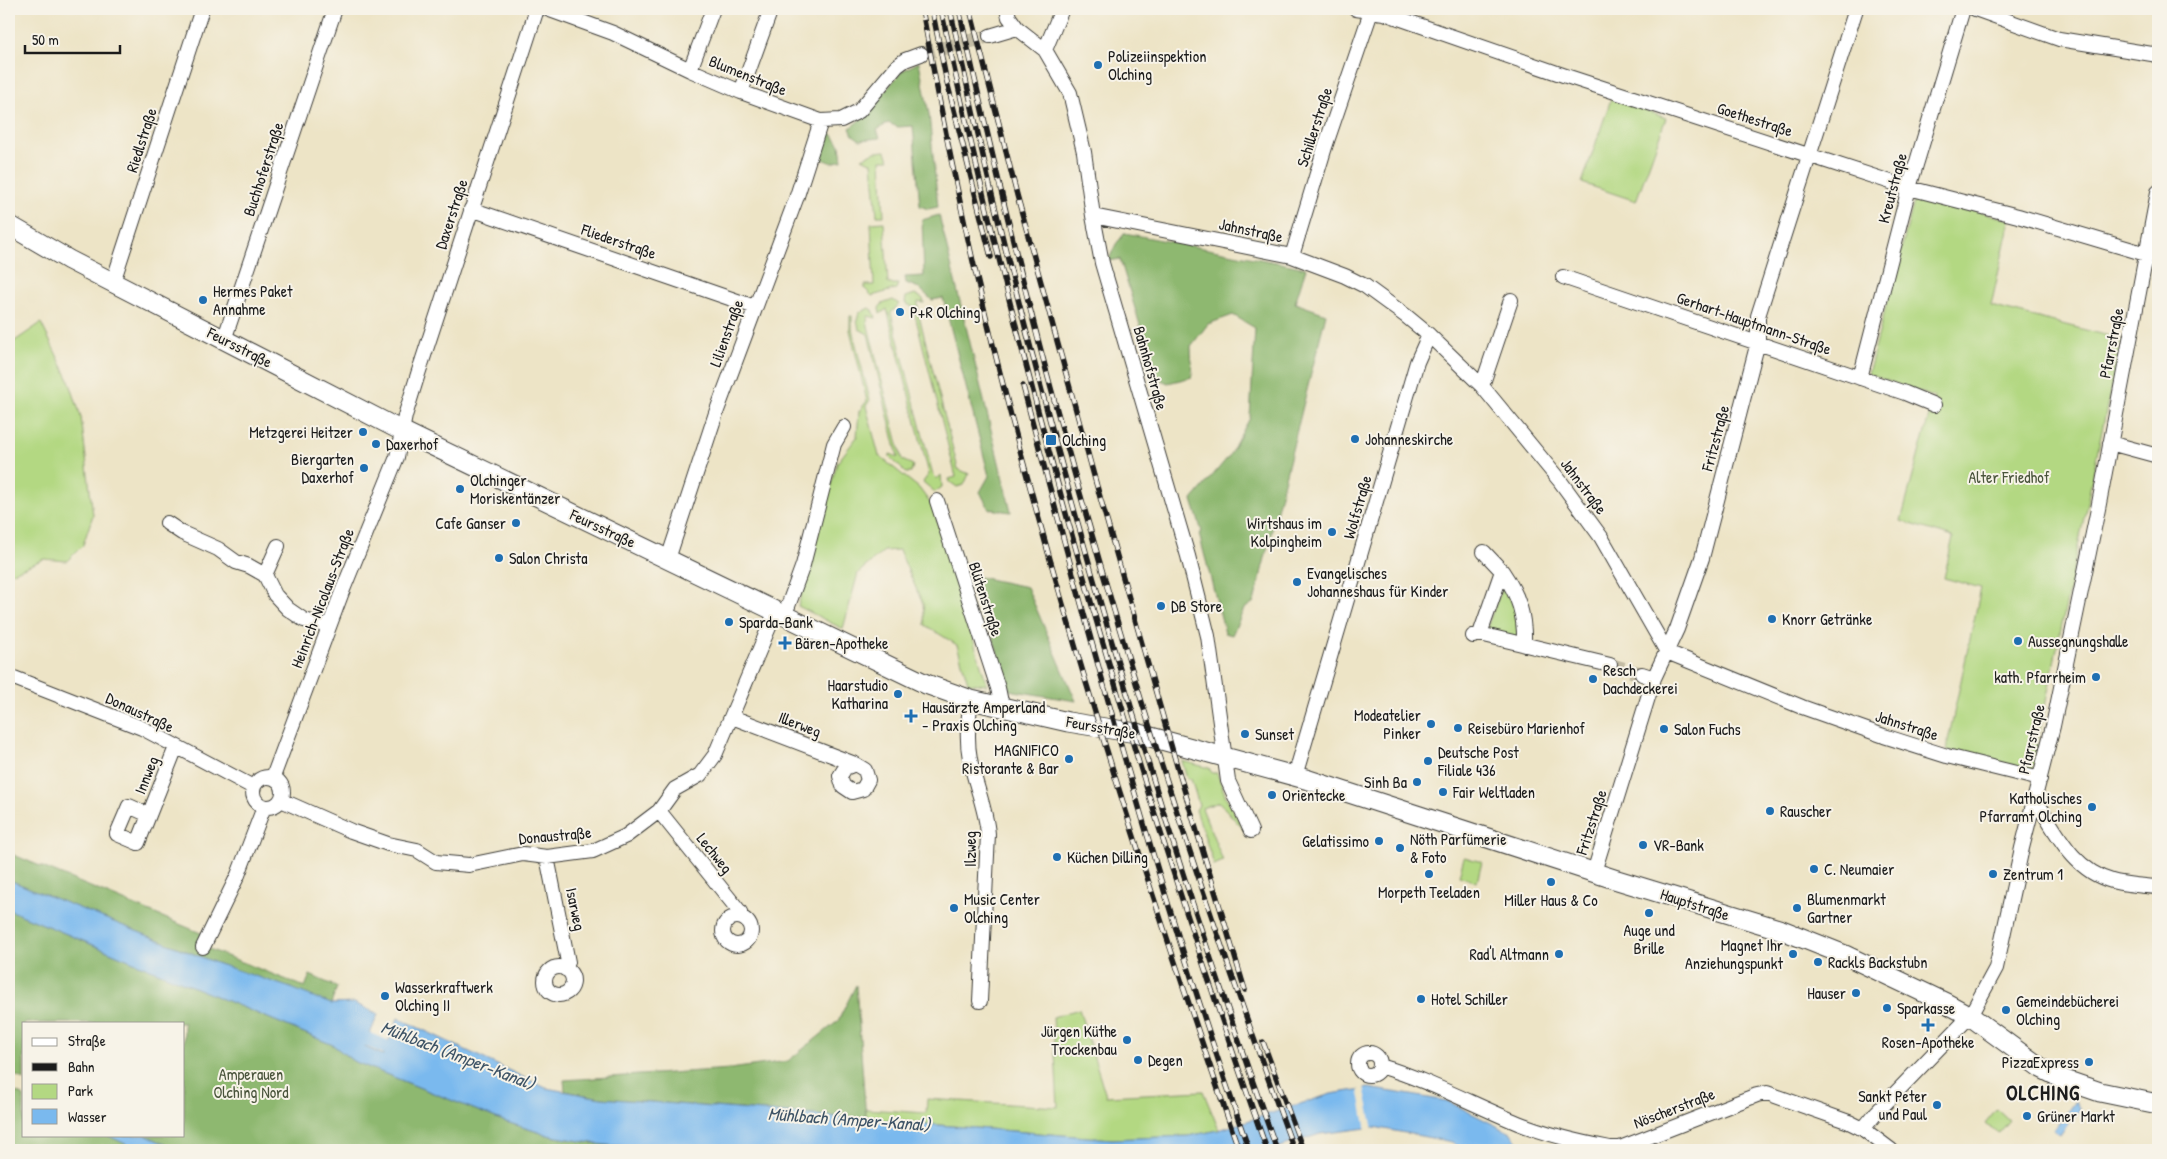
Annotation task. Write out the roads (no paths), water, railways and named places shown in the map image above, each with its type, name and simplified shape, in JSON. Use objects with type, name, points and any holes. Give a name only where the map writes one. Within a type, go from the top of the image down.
[{"type":"street","name":"Riedlstraße","points":[[113,282],[202,9]]},
{"type":"street","name":"Buchhoferstraße","points":[[224,340],[335,9]]},
{"type":"street","name":"Daxerstraße","points":[[402,431],[404,416],[537,9]]},
{"type":"street","name":"Blumenstraße","points":[[547,9],[613,32],[740,92],[821,121],[834,122],[852,116],[868,102],[897,66],[905,60],[920,54]]},
{"type":"street","points":[[690,70],[713,9]]},
{"type":"street","points":[[740,92],[771,9]]},
{"type":"street","name":"Bahnhofstraße","points":[[1007,9],[1009,17],[1017,28],[1045,50],[1070,93],[1084,152],[1102,263],[1188,556],[1208,636],[1228,781],[1251,831]]},
{"type":"street","points":[[1045,50],[1062,9]]},
{"type":"street","name":"Goethestraße","points":[[1356,9],[1384,13],[1564,75],[1909,188],[2018,216],[2146,254]]},
{"type":"street","name":"Fritzstraße","points":[[1594,872],[1648,676],[1667,652],[1702,558],[1758,342],[1758,316],[1856,9]]},
{"type":"street","name":"Kreutstraße","points":[[1860,378],[1909,188],[1963,9]]},
{"type":"street","points":[[1974,9],[2059,39],[2158,55]]},
{"type":"street","name":"Schillerstraße","points":[[1292,256],[1325,147],[1371,10]]},
{"type":"street","points":[[990,36],[1017,28]]},
{"type":"street","name":"Lilienstraße","points":[[668,559],[716,413],[796,199],[821,121]]},
{"type":"street","name":"Pfarrstraße","points":[[1863,1129],[1876,1112],[1970,1016],[1996,968],[2053,726],[2157,200]]},
{"type":"street","name":"Fliederstraße","points":[[471,209],[755,307]]},
{"type":"street","name":"Jahnstraße","points":[[1093,216],[1292,256],[1345,276],[1365,286],[1429,335],[1482,386],[1560,481],[1601,537],[1667,652],[1802,707],[1884,736],[1947,756],[2040,779]]},
{"type":"street","name":"Feursstraße","points":[[9,225],[113,282],[402,431],[668,559],[782,610],[926,684],[971,700],[1068,722],[1136,732],[1224,757]]},
{"type":"street","name":"Gerhart-Hauptmann-Straße","points":[[1562,277],[1758,342],[1934,405]]},
{"type":"street","points":[[1482,386],[1511,300]]},
{"type":"street","name":"Wolfstraße","points":[[1295,776],[1344,616],[1417,362],[1429,335]]},
{"type":"street","points":[[782,610],[803,565],[834,444],[844,427]]},
{"type":"street","name":"Heinrich-Nicolaus-Straße","points":[[272,777],[396,457],[402,431]]},
{"type":"street","points":[[2110,442],[2158,456]]},
{"type":"street","name":"Blütenstraße","points":[[937,501],[998,688],[1002,707]]},
{"type":"street","points":[[167,523],[182,533],[218,549],[236,562],[249,566],[265,575],[275,594],[288,609],[304,620],[329,626]]},
{"type":"street","points":[[265,575],[278,546]]},
{"type":"street","points":[[1484,552],[1502,571],[1513,587],[1525,624],[1524,645]]},
{"type":"street","points":[[1502,571],[1476,635],[1610,665]]},
{"type":"street","name":"Donaustraße","points":[[281,800],[351,831],[388,844],[417,850],[436,862],[469,865],[523,854],[547,857],[593,851],[626,836],[659,811],[676,788],[700,775],[715,754],[782,610]]},
{"type":"street","name":"Donaustraße","points":[[9,677],[142,728],[176,748],[253,787]]},
{"type":"street","name":"Ilzweg","points":[[971,700],[967,729],[970,759],[987,816],[988,834],[980,1001]]},
{"type":"street","name":"Illerweg","points":[[732,718],[855,764]]},
{"type":"street","name":"Innweg","points":[[149,815],[176,748]]},
{"type":"street","name":"Hauptstraße","points":[[1224,757],[1348,791],[1594,872],[1795,935],[1876,969],[1970,1016],[2035,1064],[2057,1076],[2100,1092],[2153,1101]]},
{"type":"street","points":[[272,777],[280,782],[283,788],[281,800],[274,806],[264,807],[254,798],[253,787],[262,778],[272,777]]},
{"type":"street","points":[[2035,799],[2070,854],[2087,870],[2112,881],[2158,887]]},
{"type":"street","points":[[203,947],[238,875],[264,807]]},
{"type":"street","name":"Lechweg","points":[[659,811],[740,912],[740,917]]},
{"type":"street","name":"Isarweg","points":[[547,857],[568,962],[566,969]]},
{"type":"street","name":"Nöscherstraße","points":[[1380,1066],[1447,1091],[1546,1133],[1610,1148],[1620,1148],[1767,1093],[1848,1122],[1863,1129],[1891,1150]]},
{"type":"water","points":[[9,880],[216,963],[291,988],[331,1004],[354,1003],[378,1014],[365,1047],[383,1055],[398,1018],[546,1088],[601,1098],[1112,1139],[1188,1136],[1219,1130],[1331,1094],[1369,1088],[1447,1101],[1511,1133],[1524,1150],[1463,1150],[1452,1142],[1374,1127],[1320,1134],[1271,1150],[680,1150],[604,1145],[551,1136],[506,1122],[353,1061],[333,1045],[9,910]]},
{"type":"water","points":[[2075,1101],[2080,1109],[2072,1120],[2069,1118],[2066,1121],[2069,1124],[2061,1135],[2054,1130]]},
{"type":"water","points":[[109,1136],[147,1136],[178,1150],[138,1150]]},
{"type":"waterway","name":"Mühlbach (Amper-Kanal)","points":[[351,1033],[403,1054]]},
{"type":"tunnel","points":[[921,54],[990,36]]},
{"type":"tunnel","points":[[1610,665],[1642,674]]},
{"type":"railway","points":[[922,9],[950,155],[982,300],[1038,515],[1068,622],[1133,834],[1239,1150]]},
{"type":"railway","points":[[932,9],[946,78],[991,257]]},
{"type":"railway","points":[[941,9],[1009,298],[1046,442],[1086,585],[1172,869],[1267,1150]]},
{"type":"railway","points":[[950,9],[995,207],[1056,445],[1089,564],[1197,917],[1277,1150]]},
{"type":"railway","points":[[959,9],[1046,370],[1112,605],[1199,879],[1294,1150]]},
{"type":"railway","points":[[970,9],[1017,195],[1096,483],[1177,766],[1245,990]]},
{"type":"railway","points":[[1023,386],[1074,578],[1156,866],[1249,1150]]},
{"type":"railway","points":[[1263,1042],[1303,1150]]},
{"type":"place","name":"Polizeiinspektion Olching","points":[[1098,65]]},
{"type":"place","name":"Hermes Paket Annahme","points":[[203,300]]},
{"type":"place","name":"P+R Olching","points":[[900,312]]},
{"type":"place","name":"Metzgerei Heitzer","points":[[363,432]]},
{"type":"place","name":"Johanneskirche","points":[[1355,439]]},
{"type":"place","name":"Olching","points":[[1051,440]]},
{"type":"place","name":"Daxerhof","points":[[376,444]]},
{"type":"place","name":"Biergarten Daxerhof","points":[[364,468]]},
{"type":"place","name":"Olchinger Moriskentänzer","points":[[460,489]]},
{"type":"place","name":"Cafe Ganser","points":[[516,523]]},
{"type":"place","name":"Wirtshaus im Kolpingheim","points":[[1332,532]]},
{"type":"place","name":"Salon Christa","points":[[499,558]]},
{"type":"place","name":"Evangelisches Johanneshaus für Kinder","points":[[1297,582]]},
{"type":"place","name":"DB Store","points":[[1161,606]]},
{"type":"place","name":"Knorr Getränke","points":[[1772,619]]},
{"type":"place","name":"Sparda-Bank","points":[[729,622]]},
{"type":"place","name":"Aussegnungshalle","points":[[2018,641]]},
{"type":"place","name":"Bären-Apotheke","points":[[785,643]]},
{"type":"place","name":"kath. Pfarrheim","points":[[2096,677]]},
{"type":"place","name":"Resch Dachdeckerei","points":[[1593,679]]},
{"type":"place","name":"Haarstudio Katharina","points":[[898,694]]},
{"type":"place","name":"Hausärzte Amperland - Praxis Olching","points":[[911,716]]},
{"type":"place","name":"Modeatelier Pinker","points":[[1431,724]]},
{"type":"place","name":"Reisebüro Marienhof","points":[[1458,728]]},
{"type":"place","name":"Salon Fuchs","points":[[1664,729]]},
{"type":"place","name":"Sunset","points":[[1245,734]]},
{"type":"place","name":"MAGNIFICO Ristorante & Bar","points":[[1069,759]]},
{"type":"place","name":"Deutsche Post Filiale 436","points":[[1428,761]]},
{"type":"place","name":"Sinh Ba","points":[[1417,782]]},
{"type":"place","name":"Fair Weltladen","points":[[1443,792]]},
{"type":"place","name":"Orientecke","points":[[1272,795]]},
{"type":"place","name":"Katholisches Pfarramt Olching","points":[[2092,807]]},
{"type":"place","name":"Rauscher","points":[[1770,811]]},
{"type":"place","name":"Gelatissimo","points":[[1379,841]]},
{"type":"place","name":"VR-Bank","points":[[1643,845]]},
{"type":"place","name":"Nöth Parfümerie & Foto","points":[[1400,848]]},
{"type":"place","name":"Küchen Dilling","points":[[1057,857]]},
{"type":"place","name":"C. Neumaier","points":[[1814,869]]},
{"type":"place","name":"Morpeth Teeladen","points":[[1429,874]]},
{"type":"place","name":"Zentrum 1","points":[[1993,874]]},
{"type":"place","name":"Miller Haus & Co","points":[[1551,882]]},
{"type":"place","name":"Music Center Olching","points":[[954,908]]},
{"type":"place","name":"Blumenmarkt Gartner","points":[[1797,908]]},
{"type":"place","name":"Auge und Brille","points":[[1649,913]]},
{"type":"place","name":"Rad'l Altmann","points":[[1559,954]]},
{"type":"place","name":"Magnet Ihr Anziehungspunkt","points":[[1793,954]]},
{"type":"place","name":"Rackls Backstubn","points":[[1818,962]]},
{"type":"place","name":"Hauser","points":[[1856,993]]},
{"type":"place","name":"Wasserkraftwerk Olching II","points":[[385,996]]},
{"type":"place","name":"Hotel Schiller","points":[[1421,999]]},
{"type":"place","name":"Sparkasse","points":[[1887,1008]]},
{"type":"place","name":"Gemeindebücherei Olching","points":[[2006,1010]]},
{"type":"place","name":"Rosen-Apotheke","points":[[1928,1025]]},
{"type":"place","name":"Jürgen Küthe Trockenbau","points":[[1127,1040]]},
{"type":"place","name":"Degen","points":[[1138,1060]]},
{"type":"place","name":"PizzaExpress","points":[[2089,1062]]},
{"type":"place","name":"Sankt Peter und Paul","points":[[1937,1105]]},
{"type":"place","name":"Grüner Markt","points":[[2027,1116]]},
{"type":"district","name":"OLCHING","points":[[2043,1092]]},
{"type":"park label","name":"Alter Friedhof","points":[[2009,477]]},
{"type":"park label","name":"Amperauen Olching Nord","points":[[251,1083]]}]
